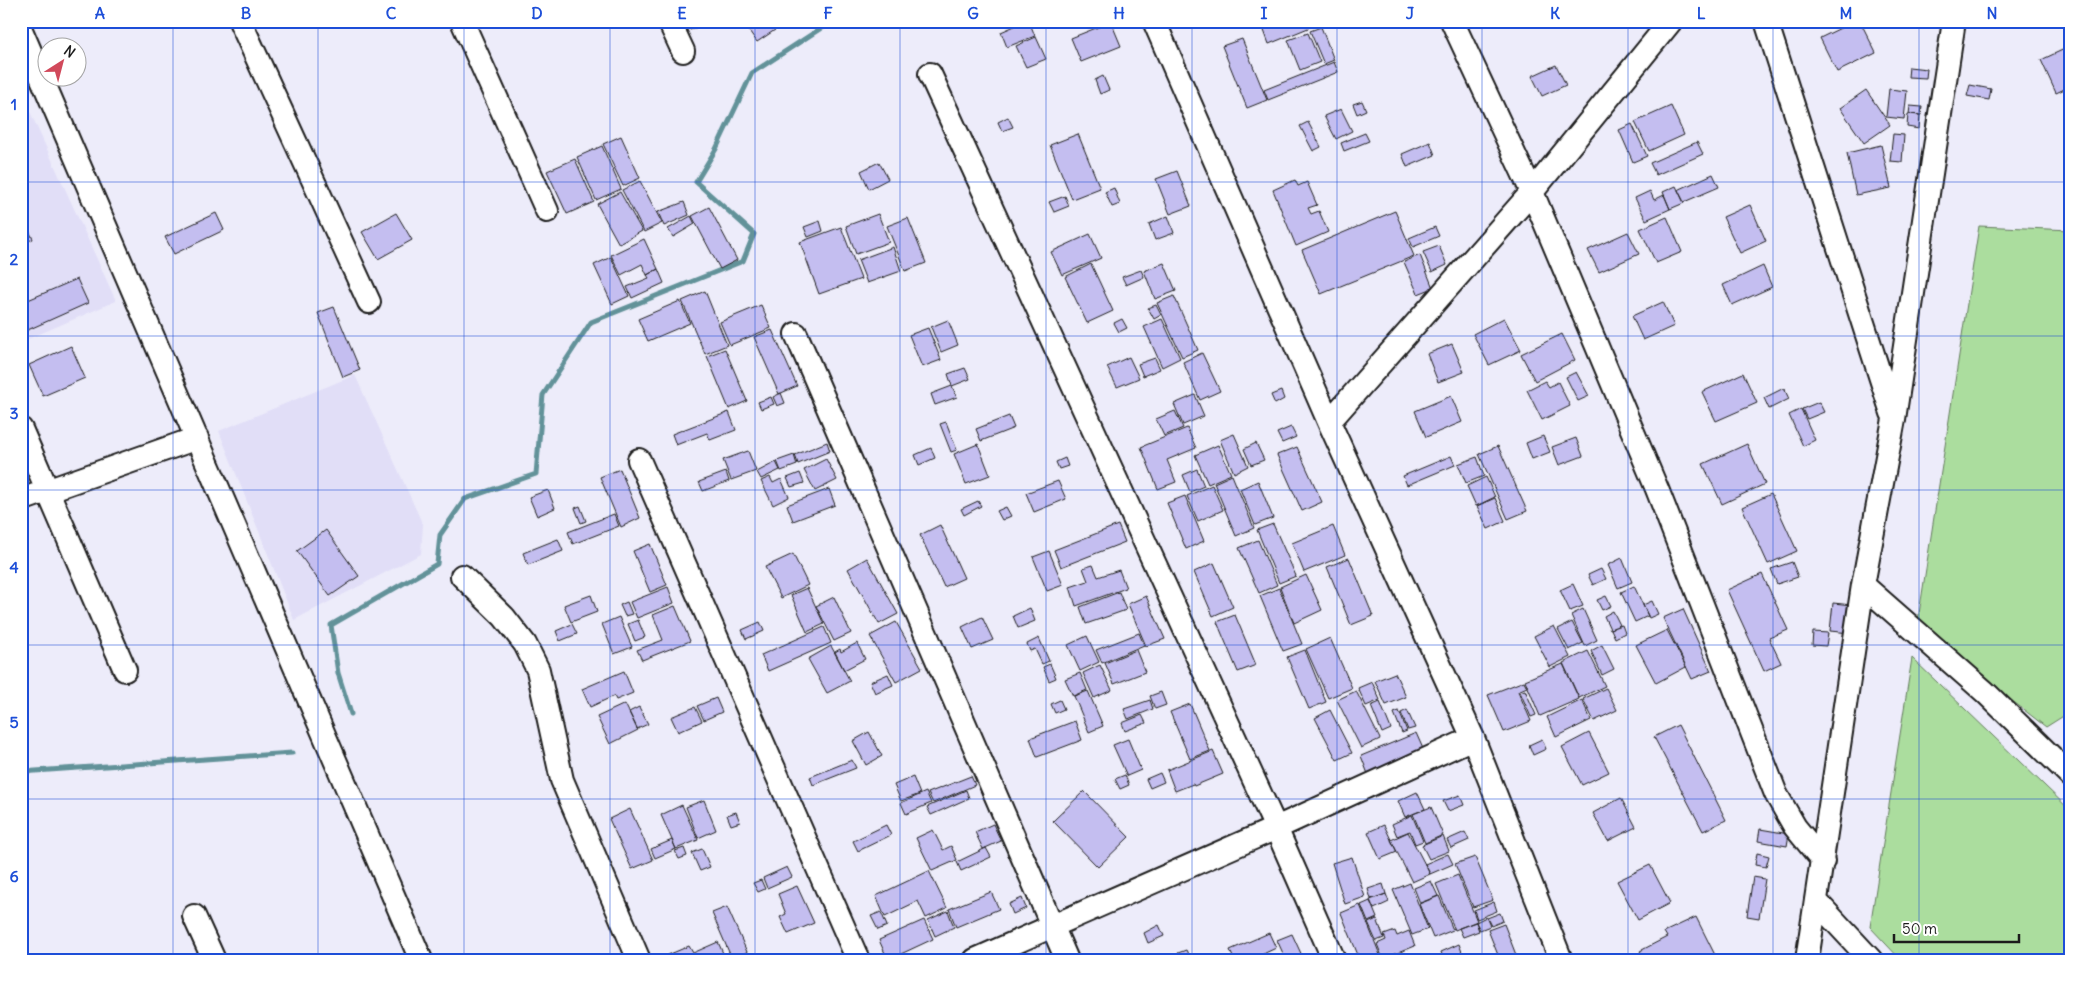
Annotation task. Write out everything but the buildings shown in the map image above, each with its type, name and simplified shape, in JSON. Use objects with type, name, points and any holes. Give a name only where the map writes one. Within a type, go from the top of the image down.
[{"type":"street","points":[[240,21],[369,302]]},
{"type":"street","points":[[462,21],[548,211]]},
{"type":"street","points":[[669,21],[683,51]]},
{"type":"street","points":[[1154,21],[1329,422],[1473,738],[1561,960]]},
{"type":"street","points":[[1452,21],[1532,192],[1657,490],[1776,794],[1795,827],[1823,861]]},
{"type":"street","points":[[1329,422],[1532,192],[1671,21]]},
{"type":"street","points":[[1766,21],[1894,419]]},
{"type":"street","points":[[1807,960],[1863,585],[1894,419],[1954,21]]},
{"type":"street","points":[[21,30],[421,960]]},
{"type":"street","points":[[930,74],[1276,828],[1334,960]]},
{"type":"street","points":[[796,334],[1067,960]]},
{"type":"street","points":[[21,429],[125,670]]},
{"type":"street","points":[[21,500],[196,438]]},
{"type":"street","points":[[639,460],[858,960]]},
{"type":"street","points":[[462,576],[504,618],[525,644],[538,670],[562,780],[639,960]]},
{"type":"street","points":[[1863,585],[1985,692],[2071,776]]},
{"type":"street","points":[[975,960],[1276,828],[1473,738]]},
{"type":"street","points":[[1817,902],[1871,960]]},
{"type":"street","points":[[194,916],[214,960]]},
{"type":"shaded area","points":[[21,92],[116,301],[21,342]]},
{"type":"shaded area","points":[[355,375],[423,525],[421,554],[294,620],[219,431]]},
{"type":"green space","points":[[1979,226],[2071,230],[2071,715],[2065,715],[2046,727],[1917,627]]},
{"type":"green space","points":[[1912,658],[2071,811],[2071,960],[1901,960],[1870,927]]},
{"type":"waterway","points":[[351,714],[338,673],[331,625],[437,564],[440,535],[465,499],[536,474],[543,395],[591,322],[743,261],[754,234],[696,182],[716,149],[752,73],[832,21]]},
{"type":"waterway","points":[[21,772],[292,753]]}]
